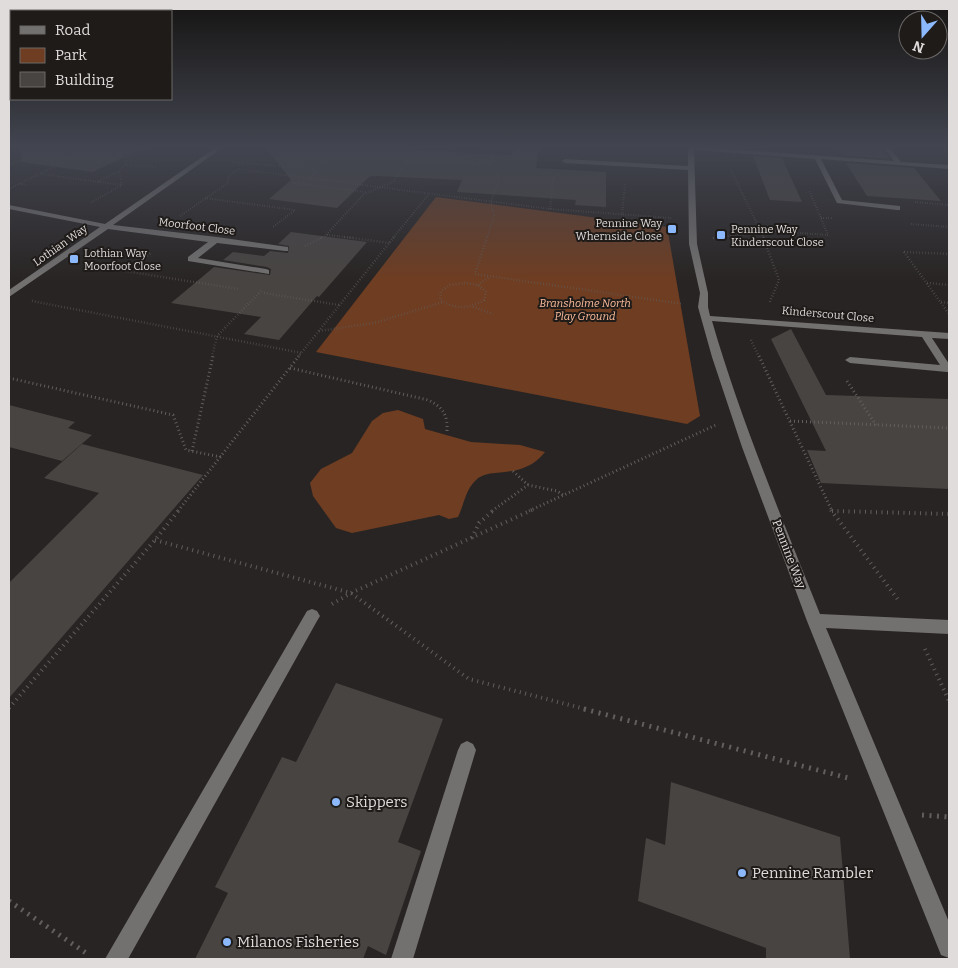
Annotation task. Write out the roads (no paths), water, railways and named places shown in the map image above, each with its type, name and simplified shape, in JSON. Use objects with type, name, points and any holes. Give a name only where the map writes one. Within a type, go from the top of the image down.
[{"type":"street","name":"Lothian Way","points":[[9,294],[156,191]]},
{"type":"street","name":"Pennine Way","points":[[692,191],[693,240],[704,294],[704,312],[737,415],[815,621],[949,947]]},
{"type":"street","points":[[834,191],[839,202],[896,208]]},
{"type":"street","name":"Moorfoot Close","points":[[9,207],[156,233],[285,249]]},
{"type":"street","points":[[217,240],[191,259],[266,272]]},
{"type":"street","name":"Kinderscout Close","points":[[704,312],[741,319],[949,336]]},
{"type":"street","points":[[850,360],[947,369],[926,335]]},
{"type":"street","points":[[116,959],[312,616]]},
{"type":"street","points":[[815,621],[916,623],[949,627]]},
{"type":"street","points":[[402,959],[467,750]]},
{"type":"place","name":"Pennine Way Whernside Close","points":[[672,229]]},
{"type":"place","name":"Pennine Way Kinderscout Close","points":[[721,235]]},
{"type":"place","name":"Lothian Way Moorfoot Close","points":[[74,259]]},
{"type":"place","name":"Skippers","points":[[336,802]]},
{"type":"place","name":"Pennine Rambler","points":[[742,873]]},
{"type":"place","name":"Milanos Fisheries","points":[[227,942]]},
{"type":"park label","name":"Bransholme North Play Ground","points":[[585,309]]}]
